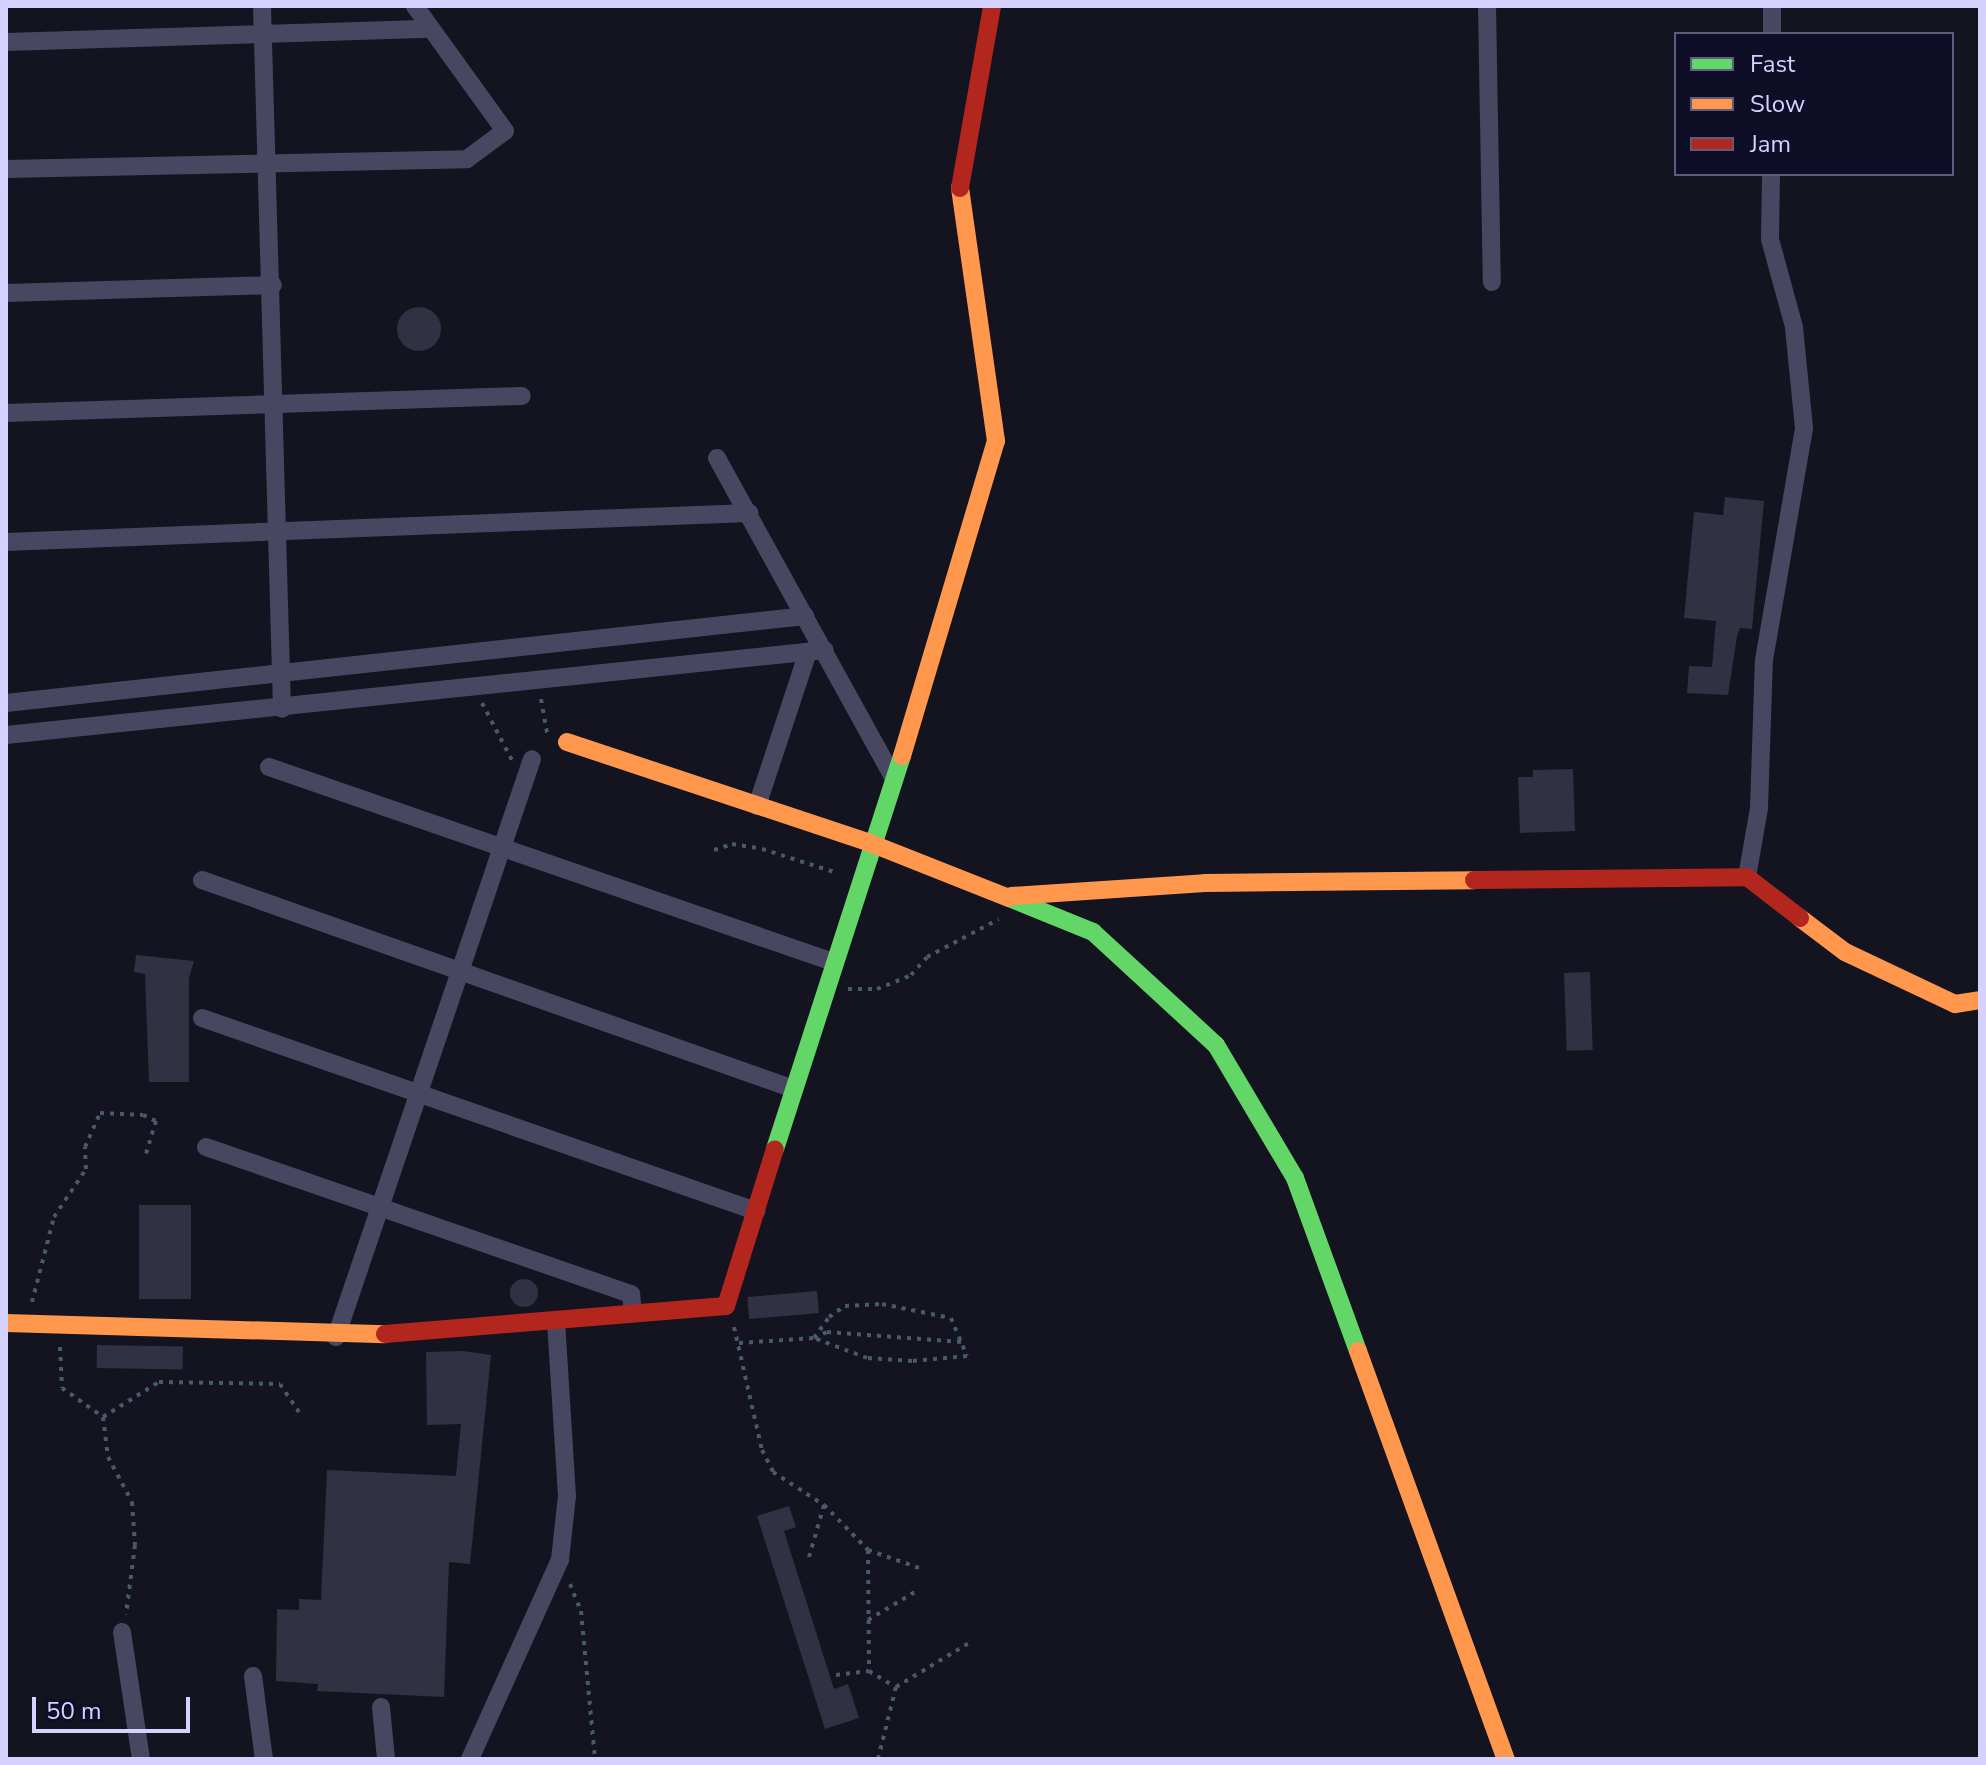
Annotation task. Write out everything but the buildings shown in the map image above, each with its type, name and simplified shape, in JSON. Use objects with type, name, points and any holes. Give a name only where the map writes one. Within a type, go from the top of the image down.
[{"type":"street","points":[[262,6],[264,162],[273,285],[270,404],[282,709]]},
{"type":"street","points":[[6,169],[467,159],[505,131],[415,6]]},
{"type":"street","points":[[6,1323],[336,1337],[726,1306],[870,843],[894,778],[996,441],[958,198],[992,6]]},
{"type":"street","points":[[1487,6],[1492,282]]},
{"type":"street","points":[[1772,6],[1772,32]]},
{"type":"street","points":[[6,42],[429,29]]},
{"type":"street","points":[[1747,877],[1759,808],[1764,660],[1804,428],[1794,327],[1770,239],[1771,176]]},
{"type":"street","points":[[6,293],[273,285]]},
{"type":"street","points":[[6,413],[522,396]]},
{"type":"street","points":[[717,458],[805,616],[816,651],[894,778]]},
{"type":"street","points":[[6,542],[749,513]]},
{"type":"street","points":[[6,703],[280,676],[805,616]]},
{"type":"street","points":[[6,735],[282,709],[816,651]]},
{"type":"street","points":[[757,806],[816,651]]},
{"type":"street","points":[[567,742],[870,843],[1093,932],[1216,1045],[1295,1178],[1506,1759]]},
{"type":"street","points":[[269,767],[503,844],[831,970]]},
{"type":"street","points":[[336,1337],[529,768]]},
{"type":"street","points":[[1003,896],[1205,883],[1747,877],[1845,952],[1955,1004],[1980,1000]]},
{"type":"street","points":[[202,880],[794,1089]]},
{"type":"street","points":[[202,1018],[756,1211]]},
{"type":"street","points":[[206,1147],[631,1294],[633,1313]]},
{"type":"street","points":[[470,1759],[560,1560],[567,1496],[556,1320]]},
{"type":"street","points":[[122,1632],[141,1759]]},
{"type":"street","points":[[253,1676],[264,1759]]},
{"type":"street","points":[[381,1707],[386,1759]]},
{"type":"path","points":[[471,688],[529,768],[547,736],[538,681]]},
{"type":"path","points":[[714,850],[732,844],[762,849],[859,880]]},
{"type":"path","points":[[831,970],[850,990],[877,989],[911,975],[927,957],[1026,905]]},
{"type":"path","points":[[29,1324],[54,1217],[86,1169],[85,1147],[100,1113],[143,1115],[156,1121],[146,1154]]},
{"type":"path","points":[[882,1304],[951,1318],[967,1356],[912,1361],[867,1358],[814,1338],[829,1317],[845,1306],[882,1304]]},
{"type":"path","points":[[58,1325],[62,1388],[103,1417],[108,1457],[132,1502],[135,1545],[122,1632]]},
{"type":"path","points":[[922,1569],[868,1550],[824,1505],[773,1472],[762,1450],[739,1343],[814,1338],[827,1332],[962,1342]]},
{"type":"path","points":[[103,1417],[159,1382],[280,1384],[299,1412]]},
{"type":"path","points":[[809,1557],[824,1505]]},
{"type":"path","points":[[868,1550],[869,1671]]},
{"type":"path","points":[[560,1560],[581,1611],[595,1759]]},
{"type":"path","points":[[868,1620],[915,1592]]},
{"type":"path","points":[[878,1759],[896,1687],[969,1643]]},
{"type":"path","points":[[836,1675],[869,1671],[896,1687]]},
{"type":"traffic: fast","points":[[775,1149],[902,756]]},
{"type":"traffic: fast","points":[[1009,898],[1093,932],[1216,1045],[1295,1178],[1358,1351]]},
{"type":"traffic: slow","points":[[902,756],[996,441],[960,188]]},
{"type":"traffic: slow","points":[[567,742],[870,843],[1009,898]]},
{"type":"traffic: slow","points":[[1011,896],[1205,883],[1474,880]]},
{"type":"traffic: slow","points":[[1800,918],[1845,952],[1955,1004],[1980,1000]]},
{"type":"traffic: slow","points":[[6,1323],[385,1334]]},
{"type":"traffic: slow","points":[[1358,1351],[1506,1759]]},
{"type":"traffic: jam","points":[[960,188],[992,6]]},
{"type":"traffic: jam","points":[[1474,880],[1747,877],[1800,918]]},
{"type":"traffic: jam","points":[[385,1334],[726,1306],[775,1149]]}]
